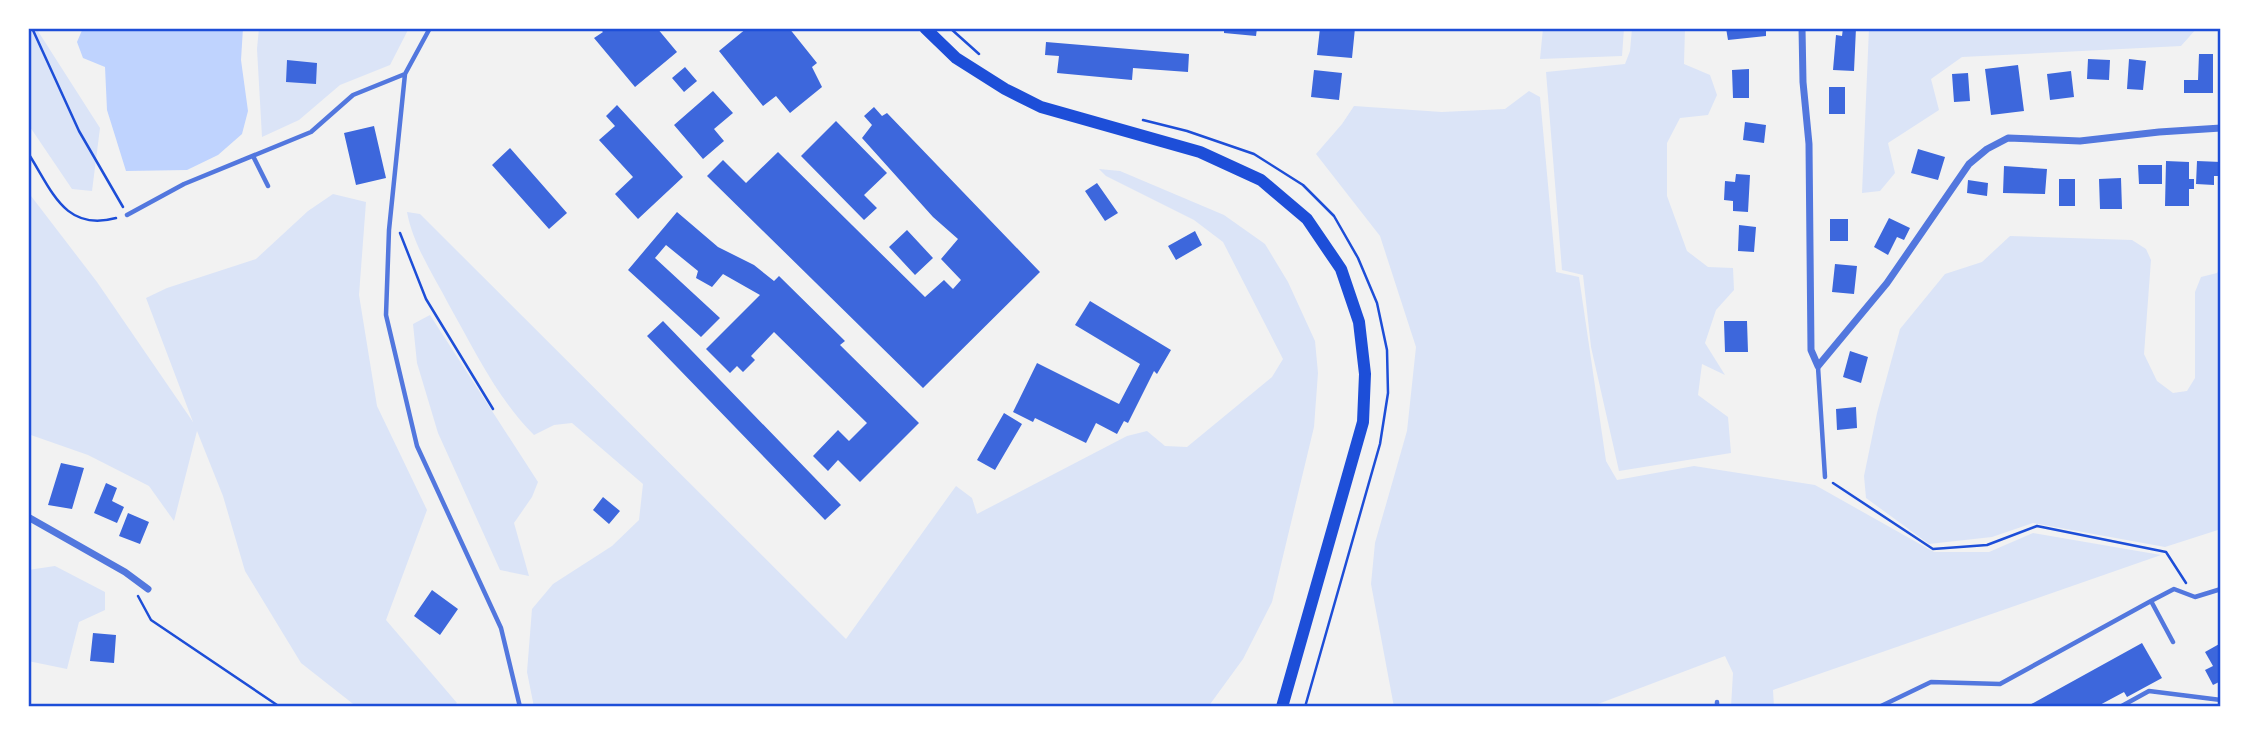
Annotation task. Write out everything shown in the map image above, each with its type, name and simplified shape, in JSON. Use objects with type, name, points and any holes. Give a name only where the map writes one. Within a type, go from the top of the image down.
[{"type":"main road","points":[[925,28],[956,58],[1005,89],[1041,107],[1200,152],[1262,180],[1307,219],[1341,268],[1359,322],[1365,374],[1363,422],[1282,707]]},
{"type":"street","points":[[1802,28],[1803,82],[1809,144],[1811,350],[1818,366],[1887,282],[1969,164],[1987,149],[2008,138],[2080,141],[2221,128]]},
{"type":"street","points":[[28,517],[125,572],[148,589]]},
{"type":"lane","points":[[430,28],[405,74],[386,315],[417,446],[501,628],[520,707]]},
{"type":"lane","points":[[127,215],[184,184],[311,132],[353,95],[405,74]]},
{"type":"lane","points":[[253,156],[268,186]]},
{"type":"lane","points":[[1818,366],[1825,477]]},
{"type":"lane","points":[[1879,707],[1931,682],[2000,684],[2174,589],[2195,597],[2221,589]]},
{"type":"lane","points":[[2151,601],[2173,642]]},
{"type":"lane","points":[[2120,707],[2149,691],[2221,699]]},
{"type":"path","points":[[28,153],[61,204],[81,220],[104,221],[127,215],[79,131],[32,28]]},
{"type":"path","points":[[950,28],[985,59]]},
{"type":"path","points":[[1136,118],[1187,131],[1254,154],[1303,185],[1334,216],[1358,258],[1377,303],[1387,350],[1388,383],[1380,444],[1306,707]]},
{"type":"path","points":[[392,213],[426,299],[493,408]]},
{"type":"path","points":[[1825,477],[1933,549],[1987,545],[2037,526],[2166,552],[2195,597]]},
{"type":"path","points":[[138,596],[150,620],[280,707]]},
{"type":"shaded area","points":[[28,28],[36,28],[100,128],[92,191],[72,189],[28,124]]},
{"type":"shaded area","points":[[259,28],[409,28],[390,65],[340,85],[299,120],[262,137],[257,49]]},
{"type":"shaded area","points":[[1543,28],[1624,28],[1622,56],[1540,59]]},
{"type":"shaded area","points":[[1632,28],[1685,28],[1684,64],[1710,75],[1717,95],[1708,115],[1680,118],[1667,143],[1667,196],[1687,251],[1708,267],[1733,268],[1734,290],[1716,310],[1705,343],[1725,375],[1702,364],[1698,395],[1728,417],[1731,453],[1619,471],[1591,347],[1583,275],[1562,270],[1546,72],[1625,64],[1630,51]]},
{"type":"shaded area","points":[[1869,28],[2197,28],[2181,46],[1962,57],[1931,79],[1939,110],[1888,143],[1895,173],[1880,191],[1862,193]]},
{"type":"shaded area","points":[[1529,91],[1540,97],[1556,272],[1579,277],[1606,461],[1617,480],[1694,466],[1815,485],[1934,552],[1989,552],[2033,533],[2161,555],[1773,690],[1774,707],[1731,707],[1733,673],[1725,656],[1590,707],[1394,707],[1371,584],[1375,543],[1407,431],[1416,347],[1380,236],[1316,154],[1354,106],[1442,112],[1505,109]]},
{"type":"shaded area","points":[[1099,169],[1120,171],[1224,215],[1265,244],[1288,282],[1315,341],[1318,373],[1314,427],[1272,602],[1243,659],[1208,707],[534,707],[527,672],[532,609],[553,584],[612,546],[639,520],[643,484],[572,423],[554,425],[534,435],[521,421],[487,373],[431,272],[414,236],[407,212],[420,214],[846,639],[956,486],[972,498],[977,514],[1127,436],[1147,431],[1165,446],[1187,447],[1272,377],[1283,359],[1223,242],[1194,220],[1106,176]]},
{"type":"shaded area","points":[[28,192],[97,282],[193,422],[146,298],[167,288],[256,259],[308,211],[333,194],[366,202],[359,295],[377,406],[427,510],[386,620],[457,703],[451,707],[357,707],[301,663],[245,571],[223,496],[197,431],[174,521],[149,486],[88,455],[28,434]]},
{"type":"shaded area","points":[[2010,236],[2132,240],[2146,249],[2151,260],[2144,354],[2157,381],[2173,393],[2187,391],[2195,378],[2195,292],[2201,277],[2217,273],[2221,267],[2221,529],[2165,547],[2033,523],[1992,537],[1929,544],[1866,498],[1864,476],[1877,413],[1900,329],[1945,274],[1982,262]]},
{"type":"shaded area","points":[[430,315],[538,482],[532,497],[514,523],[529,576],[500,570],[438,433],[417,363],[413,324]]},
{"type":"shaded area","points":[[55,566],[105,592],[105,610],[79,622],[67,669],[28,661],[28,570]]},
{"type":"water","points":[[83,28],[243,28],[241,60],[248,111],[242,134],[218,155],[187,170],[126,171],[107,110],[105,67],[83,58],[77,42]]},
{"type":"building","points":[[599,28],[657,28],[677,52],[635,87],[594,38],[603,32]]},
{"type":"building","points":[[747,28],[789,28],[817,63],[812,67],[822,87],[790,113],[776,96],[763,106],[719,51]]},
{"type":"building","points":[[1224,28],[1257,28],[1256,36],[1224,33]]},
{"type":"building","points":[[1320,28],[1355,28],[1352,58],[1317,55]]},
{"type":"building","points":[[1726,28],[1766,28],[1766,36],[1728,40]]},
{"type":"building","points":[[1843,28],[1856,28],[1854,71],[1833,70],[1836,35],[1842,36]]},
{"type":"building","points":[[1046,42],[1189,54],[1188,72],[1133,68],[1132,80],[1057,73],[1059,56],[1045,55]]},
{"type":"building","points":[[2199,54],[2213,54],[2213,93],[2184,93],[2184,80],[2198,80]]},
{"type":"building","points":[[2088,59],[2110,60],[2109,80],[2087,79]]},
{"type":"building","points":[[2129,59],[2146,61],[2143,90],[2127,89]]},
{"type":"building","points":[[287,60],[317,63],[316,84],[286,82]]},
{"type":"building","points":[[2018,65],[2024,111],[1991,115],[1985,69]]},
{"type":"building","points":[[685,67],[697,81],[684,92],[672,78]]},
{"type":"building","points":[[1749,69],[1749,98],[1733,98],[1732,70]]},
{"type":"building","points":[[1314,70],[1342,73],[1339,100],[1311,97]]},
{"type":"building","points":[[2071,71],[2074,97],[2050,100],[2047,74]]},
{"type":"building","points":[[1968,73],[1970,101],[1954,102],[1952,74]]},
{"type":"building","points":[[1829,87],[1845,87],[1845,114],[1829,114]]},
{"type":"building","points":[[713,91],[733,113],[714,129],[724,141],[703,159],[674,125]]},
{"type":"building","points":[[617,105],[683,177],[638,219],[615,194],[633,177],[599,140],[615,126],[606,116]]},
{"type":"building","points":[[874,107],[882,116],[887,113],[1040,272],[923,388],[707,176],[723,160],[746,183],[778,152],[925,297],[944,280],[953,289],[961,280],[941,259],[958,239],[933,217],[862,138],[872,125],[864,116]]},
{"type":"building","points":[[836,121],[887,173],[864,195],[877,208],[864,220],[801,156]]},
{"type":"building","points":[[1745,122],[1766,125],[1764,143],[1743,140]]},
{"type":"building","points":[[374,126],[386,178],[356,185],[344,133]]},
{"type":"building","points":[[510,148],[567,213],[549,229],[492,165]]},
{"type":"building","points":[[1918,149],[1945,157],[1938,180],[1911,173]]},
{"type":"building","points":[[2166,161],[2189,162],[2189,179],[2194,179],[2194,189],[2189,189],[2189,206],[2165,206]]},
{"type":"building","points":[[2197,161],[2221,162],[2221,176],[2214,176],[2214,185],[2196,184]]},
{"type":"building","points":[[2138,165],[2162,165],[2162,184],[2139,184]]},
{"type":"building","points":[[2004,166],[2047,169],[2045,194],[2003,193]]},
{"type":"building","points":[[1736,174],[1750,175],[1748,212],[1733,211],[1733,201],[1724,200],[1725,181],[1735,182]]},
{"type":"building","points":[[2121,178],[2122,209],[2100,209],[2099,179]]},
{"type":"building","points":[[2059,179],[2075,179],[2075,206],[2059,206]]},
{"type":"building","points":[[1968,180],[1988,183],[1987,196],[1967,193]]},
{"type":"building","points":[[1097,183],[1118,213],[1105,221],[1085,191]]},
{"type":"building","points":[[677,212],[718,247],[754,265],[774,281],[779,276],[845,341],[840,345],[919,423],[860,482],[838,460],[828,471],[813,456],[838,430],[849,441],[867,423],[774,332],[751,356],[755,360],[743,372],[737,366],[730,373],[706,349],[760,295],[723,274],[712,287],[696,278],[698,271],[666,245],[655,258],[720,318],[701,337],[628,270]]},
{"type":"building","points":[[1889,218],[1910,228],[1904,240],[1897,237],[1888,255],[1874,247]]},
{"type":"building","points":[[1830,219],[1848,219],[1848,241],[1830,241]]},
{"type":"building","points":[[1739,225],[1756,227],[1754,252],[1738,251]]},
{"type":"building","points":[[907,230],[933,258],[915,275],[889,247]]},
{"type":"building","points":[[1195,231],[1202,245],[1176,260],[1168,246]]},
{"type":"building","points":[[1835,264],[1857,266],[1854,294],[1832,292]]},
{"type":"building","points":[[1090,301],[1171,350],[1157,374],[1154,371],[1128,423],[1124,421],[1117,434],[1096,423],[1086,443],[1035,418],[1033,422],[1013,412],[1037,363],[1119,404],[1140,364],[1075,325]]},
{"type":"building","points":[[663,321],[841,505],[825,520],[647,336]]},
{"type":"building","points":[[1724,321],[1747,321],[1748,352],[1725,352]]},
{"type":"building","points":[[1850,351],[1868,357],[1861,383],[1843,377]]},
{"type":"building","points":[[1856,407],[1857,428],[1837,430],[1836,409]]},
{"type":"building","points":[[1004,413],[1022,424],[995,470],[977,460]]},
{"type":"building","points":[[61,463],[84,468],[72,509],[48,505]]},
{"type":"building","points":[[106,483],[117,488],[112,501],[124,507],[117,523],[94,513]]},
{"type":"building","points":[[603,497],[620,511],[609,524],[593,510]]},
{"type":"building","points":[[128,513],[149,522],[140,544],[119,536]]},
{"type":"building","points":[[432,590],[458,609],[440,635],[414,616]]},
{"type":"building","points":[[93,633],[116,635],[114,663],[90,661]]},
{"type":"building","points":[[2142,643],[2162,678],[2127,697],[2124,692],[2096,707],[2026,707]]},
{"type":"building","points":[[2221,643],[2221,681],[2213,685],[2205,670],[2213,666],[2205,652]]}]
